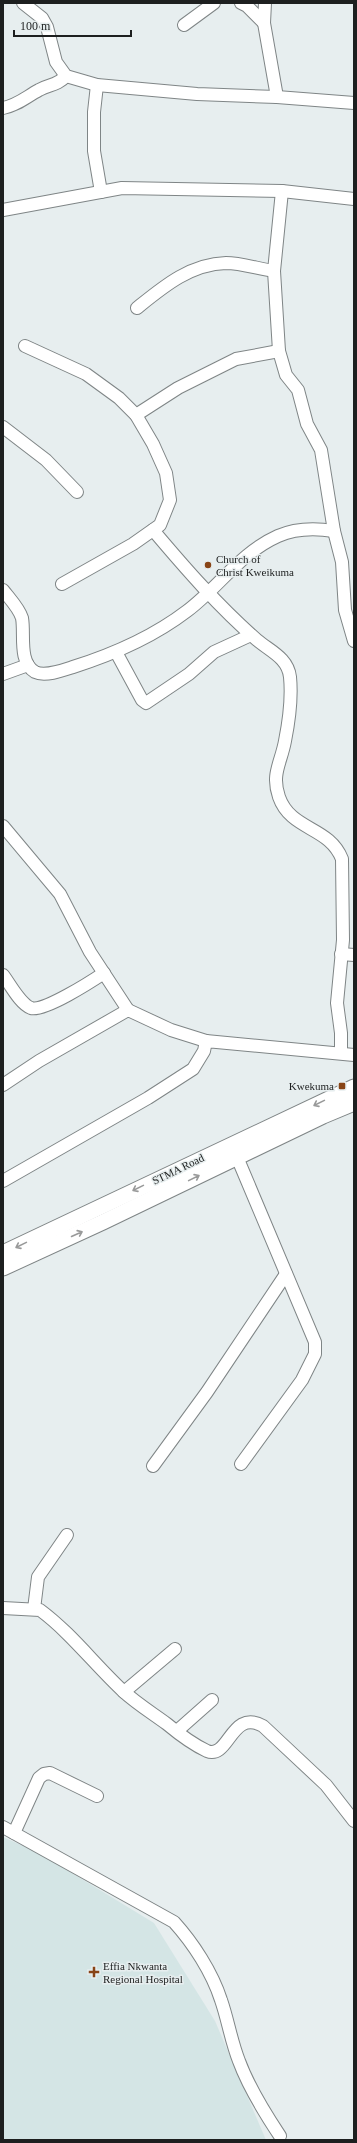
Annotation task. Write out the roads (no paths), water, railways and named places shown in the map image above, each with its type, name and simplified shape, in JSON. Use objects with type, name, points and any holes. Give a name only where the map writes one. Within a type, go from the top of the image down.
[{"type":"main road","name":"STMA Road","points":[[3,1254],[354,1086]]},
{"type":"main road","name":"STMA Road","points":[[3,1268],[323,1116],[354,1103]]},
{"type":"street","points":[[23,3],[42,18],[47,26],[56,62],[66,76],[97,86],[197,94],[278,97],[354,103]]},
{"type":"street","points":[[184,25],[214,3]]},
{"type":"street","points":[[241,3],[248,6],[264,23]]},
{"type":"street","points":[[265,3],[264,23],[278,97]]},
{"type":"street","points":[[3,108],[18,104],[39,90],[59,83],[66,76]]},
{"type":"street","points":[[97,86],[94,112],[94,151],[101,192]]},
{"type":"street","points":[[3,210],[101,192],[135,188],[186,191],[282,191],[354,199]]},
{"type":"street","points":[[282,191],[274,271],[279,351],[286,375],[298,390],[306,424],[321,450],[334,531],[342,562],[345,610],[354,641]]},
{"type":"street","points":[[137,308],[168,284],[201,266],[227,263],[274,271]]},
{"type":"street","points":[[25,346],[52,357],[86,374],[119,398],[136,415],[153,444],[166,473],[170,500],[160,525],[133,544],[62,584]]},
{"type":"street","points":[[136,415],[178,388],[236,359],[279,351]]},
{"type":"street","points":[[3,427],[46,460],[77,492]]},
{"type":"street","points":[[3,590],[22,617],[25,658],[28,665],[36,672],[46,674],[72,668],[116,652],[159,630],[188,611],[236,563],[276,536],[307,529],[334,531]]},
{"type":"street","points":[[153,530],[208,592],[251,635],[279,655],[289,675],[290,690],[285,741],[275,776],[279,797],[293,818],[300,824],[324,835],[339,851],[342,859],[343,940],[337,1003],[342,1033],[341,1053]]},
{"type":"street","points":[[116,652],[142,700],[146,703],[188,674],[214,652],[251,635]]},
{"type":"street","points":[[3,674],[28,665]]},
{"type":"street","points":[[3,826],[60,894],[90,952],[128,1010],[171,1030],[206,1041],[354,1055]]},
{"type":"street","points":[[341,954],[354,955]]},
{"type":"street","points":[[3,975],[24,1003],[35,1008],[62,997],[104,973]]},
{"type":"street","points":[[3,1085],[39,1061],[128,1010]]},
{"type":"street","points":[[3,1181],[148,1098],[194,1069],[204,1051],[206,1041]]},
{"type":"street","points":[[237,1157],[315,1342],[315,1354],[302,1380],[241,1464]]},
{"type":"street","points":[[153,1466],[207,1392],[286,1274]]},
{"type":"street","points":[[34,1609],[38,1577],[67,1535]]},
{"type":"street","points":[[3,1608],[34,1609],[47,1615],[124,1692],[177,1732],[203,1749],[215,1752],[239,1726],[250,1721],[263,1726],[326,1785],[354,1821]]},
{"type":"street","points":[[124,1692],[175,1649]]},
{"type":"street","points":[[177,1732],[212,1700]]},
{"type":"street","points":[[14,1833],[39,1778],[44,1774],[50,1773],[97,1796]]},
{"type":"street","points":[[3,1827],[159,1912],[174,1922],[184,1933],[208,1972],[221,2000],[227,2026],[247,2081],[280,2136]]},
{"type":"place","name":"Church of Christ Kweikuma","points":[[208,565]]},
{"type":"place","name":"Kwekuma","points":[[342,1086]]},
{"type":"place","name":"Effia Nkwanta Regional Hospital","points":[[94,1972]]}]
